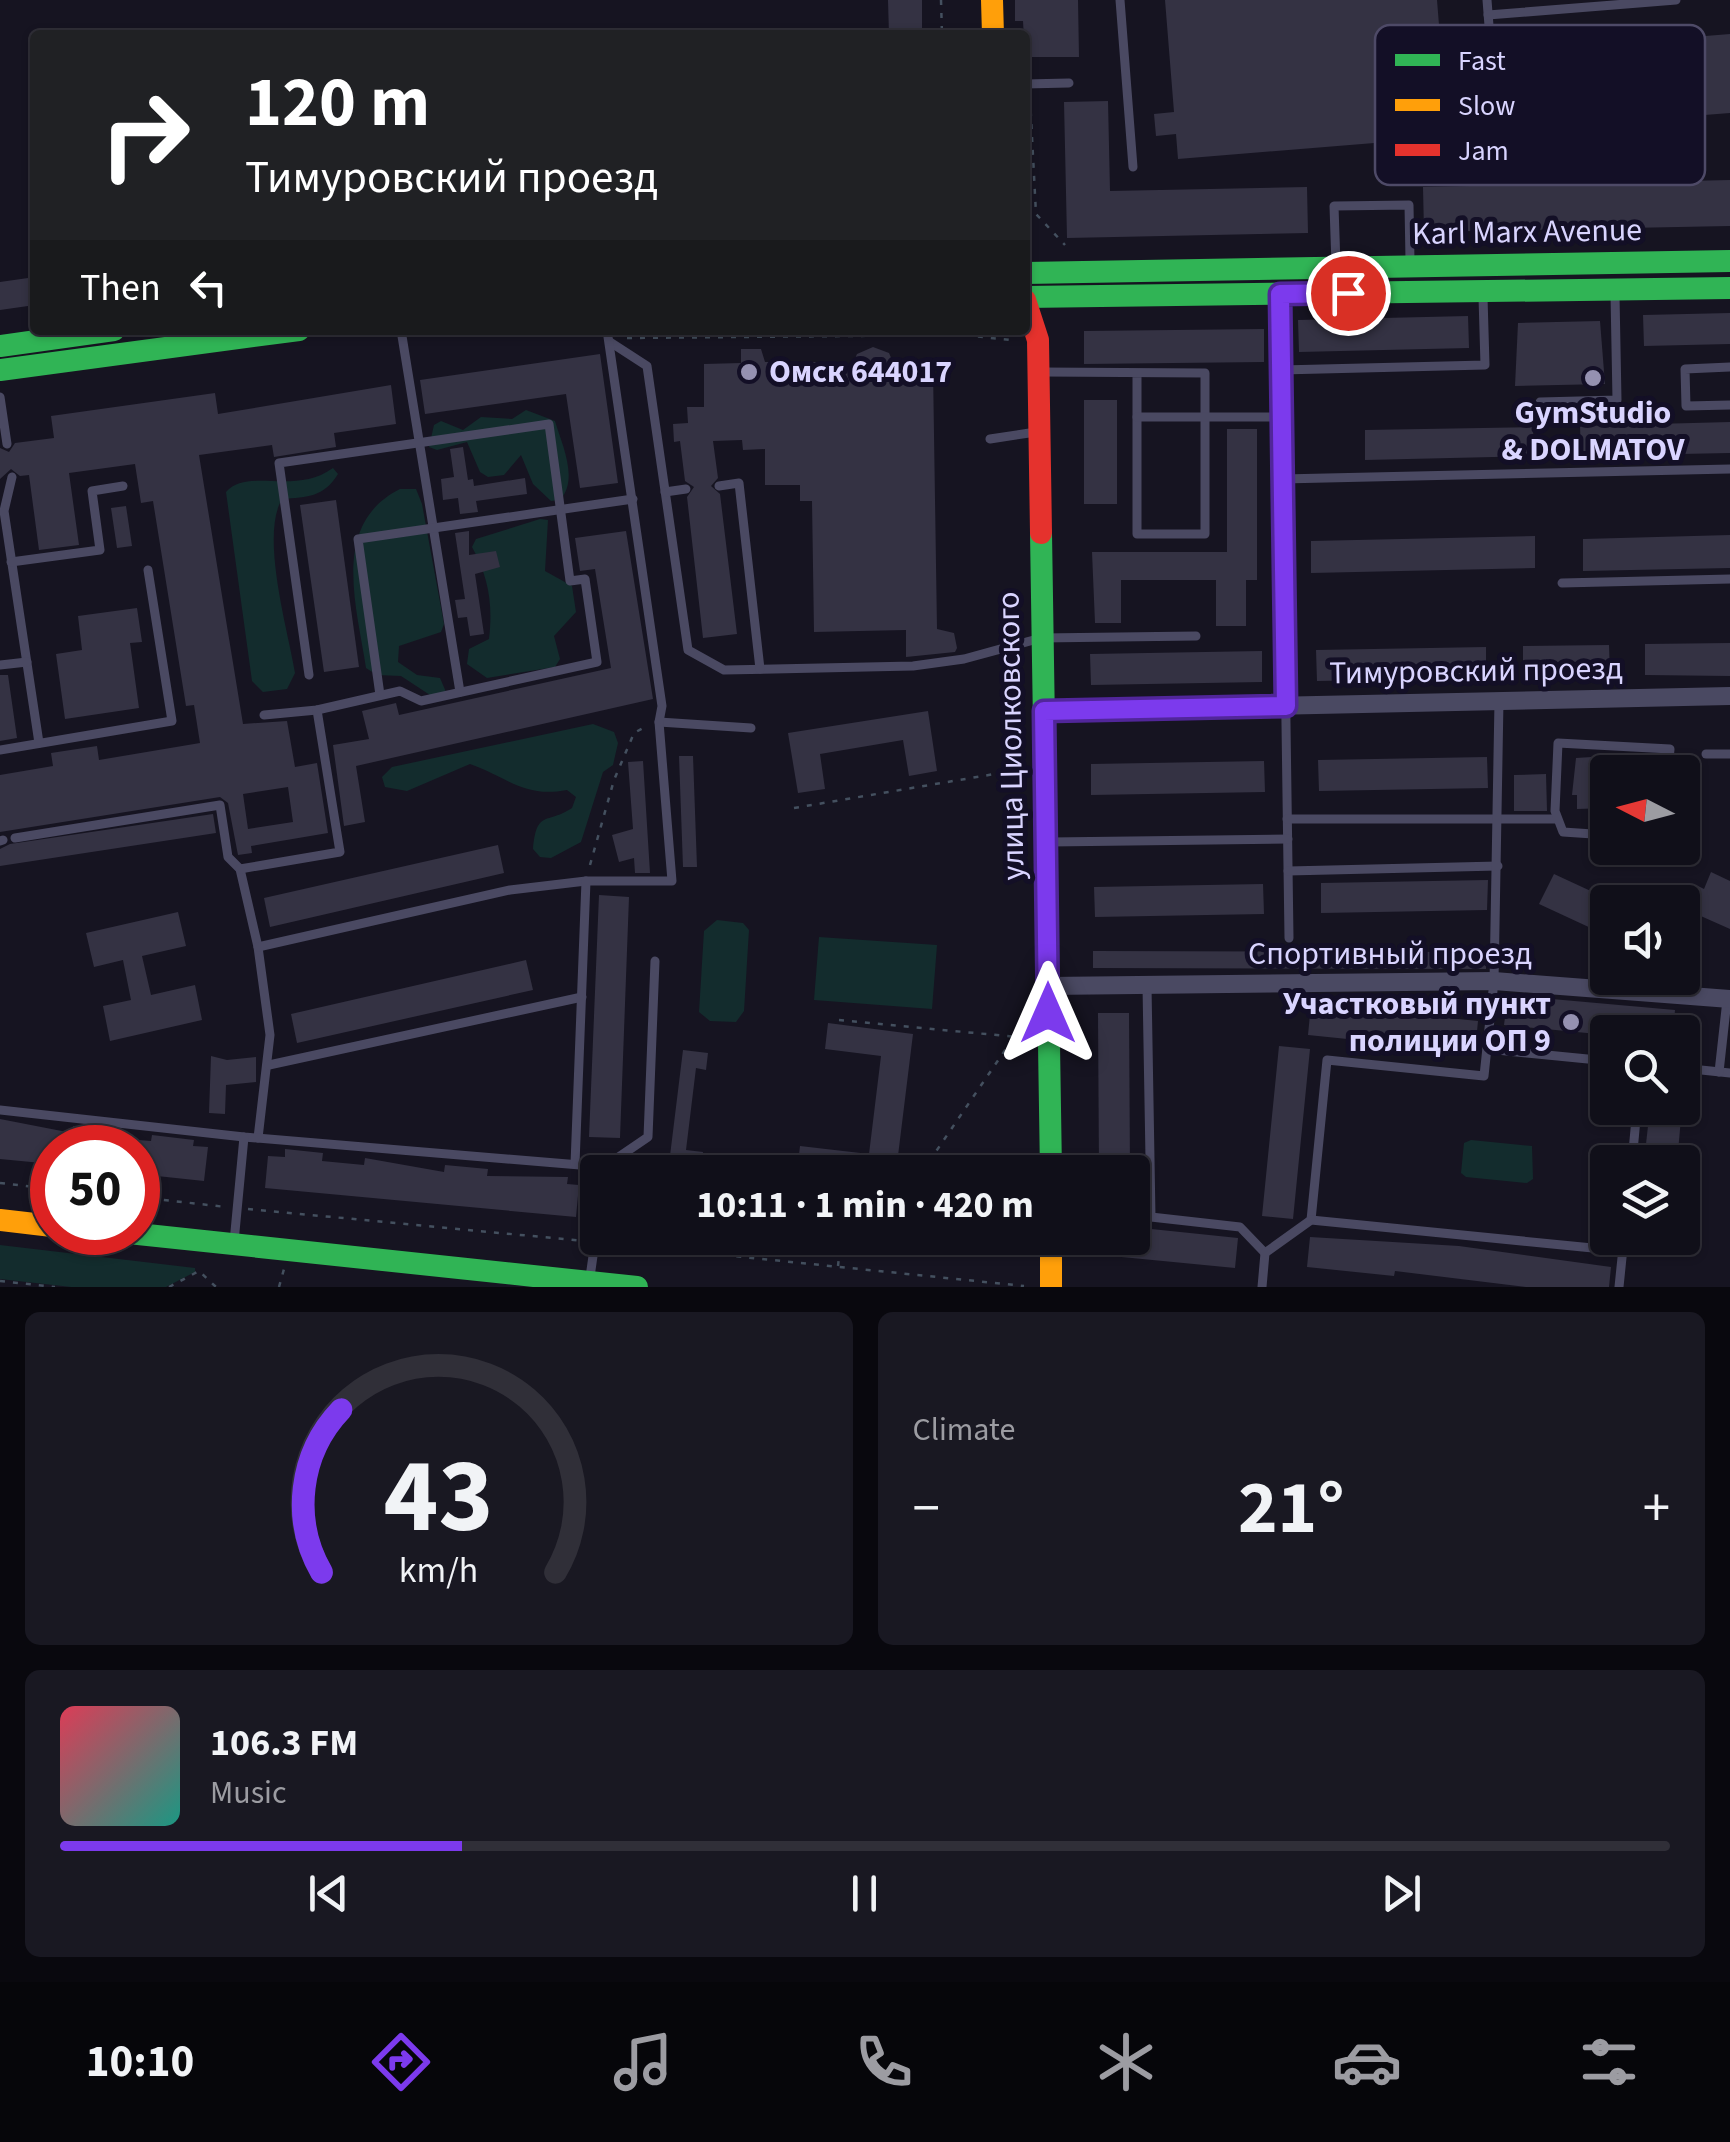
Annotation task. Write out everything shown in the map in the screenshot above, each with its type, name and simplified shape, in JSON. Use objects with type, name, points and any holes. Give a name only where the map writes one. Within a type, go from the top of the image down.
[{"type":"main road","points":[[992,0],[994,30]]},
{"type":"main road","name":"Karl Marx Avenue","points":[[1030,273],[1730,261]]},
{"type":"main road","name":"Karl Marx Avenue","points":[[1030,299],[1730,288]]},
{"type":"main road","name":"улица Циолковского","points":[[1030,315],[1038,340],[1051,1155]]},
{"type":"main road","points":[[0,346],[78,335]]},
{"type":"main road","points":[[0,370],[262,335]]},
{"type":"main road","points":[[0,1220],[30,1223]]},
{"type":"main road","points":[[160,1236],[637,1287]]},
{"type":"main road","points":[[1050,1287],[1051,1255]]},
{"type":"street","name":"Тимуровский проезд","points":[[1044,711],[1730,696]]},
{"type":"street","name":"Спортивный проезд","points":[[1048,986],[1494,981],[1728,998]]},
{"type":"lane","points":[[1120,0],[1133,166]]},
{"type":"lane","points":[[1487,0],[1489,25]]},
{"type":"lane","points":[[1488,15],[1676,0]]},
{"type":"lane","points":[[1030,84],[1069,83]]},
{"type":"lane","points":[[1336,268],[1334,206],[1409,204],[1410,267]]},
{"type":"lane","points":[[1540,402],[1617,400],[1615,290]]},
{"type":"lane","points":[[1281,370],[1485,365],[1483,291]]},
{"type":"lane","points":[[1280,294],[1289,938]]},
{"type":"lane","points":[[401,335],[460,692]]},
{"type":"lane","points":[[608,336],[647,366],[688,650],[719,669],[913,666],[964,659],[1041,638],[1196,636]]},
{"type":"lane","points":[[258,947],[510,890],[586,882],[672,881],[659,722],[662,706],[648,639],[633,499],[608,336]]},
{"type":"lane","points":[[1730,367],[1685,368],[1686,406],[1730,405]]},
{"type":"lane","points":[[1038,372],[1205,374],[1205,534],[1137,534],[1137,374]]},
{"type":"lane","points":[[0,396],[7,444]]},
{"type":"lane","points":[[1137,417],[1281,417]]},
{"type":"lane","points":[[264,715],[317,710],[400,691],[422,701],[597,662],[585,579],[570,580],[549,424],[279,463],[309,676]]},
{"type":"lane","points":[[990,440],[1039,431]]},
{"type":"lane","points":[[1282,478],[1730,469]]},
{"type":"lane","points":[[12,477],[4,511],[4,539],[40,743]]},
{"type":"lane","points":[[719,486],[739,484],[760,669]]},
{"type":"lane","points":[[11,562],[100,550],[92,490],[123,486]]},
{"type":"lane","points":[[665,492],[686,489]]},
{"type":"lane","points":[[380,695],[358,539],[633,499]]},
{"type":"lane","points":[[0,750],[172,721],[148,570]]},
{"type":"lane","points":[[1562,582],[1730,579]]},
{"type":"lane","points":[[595,648],[608,646]]},
{"type":"lane","points":[[0,665],[27,662]]},
{"type":"lane","points":[[1311,1220],[1328,1060],[1484,1076],[1494,981],[1500,816],[1499,701]]},
{"type":"lane","points":[[240,868],[340,852],[317,710]]},
{"type":"lane","points":[[659,722],[750,728]]},
{"type":"lane","points":[[1590,834],[1563,832],[1555,818],[1558,744],[1670,748],[1669,755]]},
{"type":"lane","points":[[1706,754],[1730,754]]},
{"type":"lane","points":[[15,838],[220,805],[228,857],[240,868],[258,947],[270,1035],[258,1138]]},
{"type":"lane","points":[[1287,819],[1555,818]]},
{"type":"lane","points":[[1046,842],[1288,838]]},
{"type":"lane","points":[[1288,871],[1498,866]]},
{"type":"lane","points":[[575,1164],[586,882]]},
{"type":"lane","points":[[624,1155],[648,1137],[655,961]]},
{"type":"lane","points":[[1148,984],[1151,1217],[1240,1227],[1265,1253],[1262,1287]]},
{"type":"lane","points":[[269,1066],[582,997]]},
{"type":"lane","points":[[1700,1070],[1725,1073],[1728,998]]},
{"type":"lane","points":[[1487,1049],[1590,1059]]},
{"type":"lane","points":[[0,1110],[244,1137],[580,1165]]},
{"type":"lane","points":[[234,1244],[244,1137]]},
{"type":"lane","points":[[1265,1253],[1311,1220],[1590,1248]]},
{"type":"lane","points":[[590,1282],[593,1255]]},
{"type":"lane","points":[[1619,1287],[1623,1255]]},
{"type":"path","points":[[941,0],[942,30]]},
{"type":"path","points":[[1030,101],[1036,214],[1064,246]]},
{"type":"path","points":[[608,336],[697,335]]},
{"type":"path","points":[[981,335],[1010,340]]},
{"type":"path","points":[[586,882],[614,780],[634,733]]},
{"type":"path","points":[[794,808],[1014,769],[1044,770]]},
{"type":"path","points":[[839,1020],[1048,1040]]},
{"type":"path","points":[[934,1155],[1014,1037]]},
{"type":"path","points":[[0,1183],[30,1186]]},
{"type":"path","points":[[160,1200],[580,1241]]},
{"type":"path","points":[[721,1255],[1024,1286]]},
{"type":"path","points":[[838,1267],[840,1255]]},
{"type":"path","points":[[279,1287],[285,1268]]},
{"type":"path","points":[[169,1287],[199,1271],[216,1287]]},
{"type":"path","points":[[0,1281],[55,1287]]},
{"type":"green space","points":[[526,410],[555,421],[569,472],[566,492],[560,500],[551,501],[533,484],[521,455],[504,475],[488,477],[480,472],[467,442],[437,450],[429,447],[434,425],[441,421],[463,430],[481,417],[512,419]]},
{"type":"green space","points":[[333,468],[338,474],[327,487],[307,496],[282,499],[276,515],[275,559],[295,673],[287,689],[263,692],[252,681],[226,492],[247,482],[303,480]]},
{"type":"green space","points":[[400,489],[416,489],[422,504],[444,624],[441,632],[399,646],[398,662],[417,675],[440,678],[446,692],[430,695],[401,676],[377,675],[366,668],[354,594],[356,545],[364,523],[378,504]]},
{"type":"green space","points":[[540,519],[548,520],[545,571],[572,586],[576,612],[554,636],[560,659],[555,667],[487,678],[467,664],[469,649],[489,639],[490,627],[486,581],[472,547],[476,539]]},
{"type":"green space","points":[[593,724],[614,732],[618,743],[613,765],[603,772],[581,842],[551,858],[540,857],[533,849],[535,836],[540,823],[572,808],[576,797],[567,790],[528,789],[470,764],[407,791],[385,787],[382,777],[392,767]]},
{"type":"green space","points":[[717,920],[743,923],[749,930],[744,1011],[736,1022],[710,1021],[699,1012],[704,931]]},
{"type":"green space","points":[[819,937],[937,945],[932,1009],[814,1000]]},
{"type":"green space","points":[[1471,1140],[1532,1146],[1533,1179],[1527,1183],[1466,1177],[1461,1173],[1464,1143]]},
{"type":"green space","points":[[0,1245],[30,1249],[30,1255],[85,1255],[195,1268],[195,1272],[166,1287],[71,1287],[0,1279]]},
{"type":"building","points":[[888,0],[922,0],[922,30],[889,30]]},
{"type":"building","points":[[1015,0],[1078,0],[1079,57],[1030,57],[1030,30],[1024,30],[1023,21],[1015,21]]},
{"type":"building","points":[[1165,0],[1437,0],[1439,25],[1375,25],[1375,143],[1178,159],[1176,134],[1156,136],[1154,114],[1174,112]]},
{"type":"building","points":[[1730,34],[1730,113],[1705,115],[1705,36]]},
{"type":"building","points":[[1108,101],[1110,191],[1307,187],[1308,233],[1067,238],[1064,102]]},
{"type":"building","points":[[1730,180],[1730,226],[1424,232],[1423,187],[1705,185],[1705,181]]},
{"type":"building","points":[[30,278],[30,306],[0,310],[0,282]]},
{"type":"building","points":[[1730,313],[1730,344],[1644,346],[1643,315]]},
{"type":"building","points":[[1468,316],[1469,348],[1299,352],[1298,320]]},
{"type":"building","points":[[1600,321],[1605,384],[1515,386],[1518,323]]},
{"type":"building","points":[[1264,329],[1264,362],[1084,364],[1084,331]]},
{"type":"building","points":[[873,347],[889,353],[896,369],[933,369],[937,629],[954,633],[955,652],[906,657],[906,630],[814,632],[812,501],[800,501],[800,485],[765,485],[765,449],[743,450],[742,440],[713,441],[718,478],[711,486],[720,494],[737,634],[703,638],[687,497],[694,487],[685,481],[680,441],[674,442],[673,424],[688,423],[687,407],[704,407],[704,364],[741,363],[741,349],[761,349],[765,362],[820,362],[820,371],[850,370],[857,354]]},
{"type":"building","points":[[600,354],[618,483],[580,488],[566,394],[425,414],[420,380]]},
{"type":"building","points":[[391,385],[396,424],[334,433],[336,447],[274,457],[272,445],[199,455],[243,724],[287,721],[295,767],[317,763],[328,833],[251,846],[252,853],[238,855],[228,803],[220,797],[0,832],[0,775],[53,766],[51,753],[97,746],[99,760],[200,743],[194,705],[186,706],[153,501],[141,503],[135,464],[69,473],[79,545],[39,550],[29,475],[20,476],[11,469],[0,479],[0,448],[9,452],[15,443],[54,438],[51,416],[215,393],[218,414]],"holes":[[[288,787],[293,822],[248,829],[243,794]]]},
{"type":"building","points":[[1084,400],[1117,400],[1117,504],[1084,504]]},
{"type":"building","points":[[1730,422],[1730,453],[1581,456],[1580,426]]},
{"type":"building","points":[[1533,427],[1534,456],[1365,460],[1365,430]]},
{"type":"building","points":[[1227,429],[1257,429],[1257,580],[1246,580],[1246,626],[1216,626],[1216,580],[1121,580],[1121,623],[1095,623],[1092,552],[1227,552]]},
{"type":"building","points":[[463,447],[468,480],[473,479],[474,486],[525,478],[527,494],[476,501],[478,512],[460,514],[458,498],[443,500],[441,479],[454,477],[450,449]]},
{"type":"building","points":[[336,500],[359,667],[324,672],[300,505]]},
{"type":"building","points":[[126,506],[132,546],[117,548],[111,508]]},
{"type":"building","points":[[469,531],[469,555],[496,551],[500,567],[475,574],[484,634],[470,636],[467,617],[458,618],[455,600],[465,599],[455,533]]},
{"type":"building","points":[[626,531],[653,699],[356,766],[365,822],[344,826],[333,745],[369,739],[362,711],[396,703],[399,715],[611,668],[595,569],[580,571],[575,538]]},
{"type":"building","points":[[1730,535],[1730,568],[1583,571],[1583,539]]},
{"type":"building","points":[[1535,536],[1535,568],[1311,573],[1311,541]]},
{"type":"building","points":[[137,608],[142,642],[130,643],[139,708],[65,719],[56,654],[82,650],[78,616]]},
{"type":"building","points":[[1730,643],[1730,676],[1645,675],[1645,644]]},
{"type":"building","points":[[1609,645],[1610,676],[1523,678],[1523,646]]},
{"type":"building","points":[[1486,647],[1486,678],[1317,681],[1316,650]]},
{"type":"building","points":[[1262,651],[1262,682],[1091,685],[1090,654]]},
{"type":"building","points":[[0,675],[8,675],[17,738],[0,741]]},
{"type":"building","points":[[928,711],[937,771],[909,776],[903,740],[820,754],[825,789],[798,793],[788,733]]},
{"type":"building","points":[[679,756],[693,756],[697,867],[683,867]]},
{"type":"building","points":[[1487,757],[1488,788],[1319,791],[1318,760]]},
{"type":"building","points":[[1590,757],[1590,809],[1577,809],[1577,795],[1572,795],[1576,758]]},
{"type":"building","points":[[643,761],[650,873],[635,873],[634,858],[619,862],[612,835],[633,829],[628,762]]},
{"type":"building","points":[[1264,761],[1265,792],[1091,795],[1091,764]]},
{"type":"building","points":[[1546,774],[1547,811],[1514,811],[1514,775]]},
{"type":"building","points":[[213,814],[216,833],[0,866],[0,849],[10,844]]},
{"type":"building","points":[[498,845],[504,873],[270,927],[264,898]]},
{"type":"building","points":[[1711,872],[1730,881],[1730,929],[1700,916],[1700,887],[1704,889]]},
{"type":"building","points":[[1554,874],[1590,891],[1590,928],[1539,904]]},
{"type":"building","points":[[1488,880],[1487,910],[1321,913],[1321,883]]},
{"type":"building","points":[[1263,884],[1264,914],[1095,917],[1094,887]]},
{"type":"building","points":[[599,895],[629,897],[620,1138],[589,1137]]},
{"type":"building","points":[[178,912],[186,946],[142,956],[151,995],[195,985],[202,1020],[110,1041],[103,1006],[131,1000],[123,960],[94,967],[86,933]]},
{"type":"building","points":[[1093,951],[1486,952],[1486,969],[1093,968]]},
{"type":"building","points":[[526,960],[533,990],[297,1043],[291,1014]]},
{"type":"building","points":[[1508,995],[1675,1010],[1675,1015],[1590,1015],[1590,1033],[1504,1025]]},
{"type":"building","points":[[1311,1004],[1478,1021],[1475,1052],[1308,1035]]},
{"type":"building","points":[[1098,1013],[1129,1013],[1130,1155],[1099,1155]]},
{"type":"building","points":[[828,1023],[913,1034],[898,1155],[799,1155],[800,1146],[869,1154],[881,1056],[825,1049]]},
{"type":"building","points":[[1279,1046],[1310,1049],[1293,1219],[1262,1216]]},
{"type":"building","points":[[683,1050],[708,1053],[706,1070],[696,1068],[686,1150],[703,1155],[670,1155]]},
{"type":"building","points":[[211,1056],[227,1060],[256,1057],[256,1082],[226,1085],[225,1114],[209,1113]]},
{"type":"building","points":[[0,1119],[31,1125],[30,1162],[0,1159]]},
{"type":"building","points":[[1648,1125],[1680,1125],[1679,1145],[1646,1145]]},
{"type":"building","points":[[160,1136],[194,1140],[193,1146],[208,1147],[204,1181],[160,1176]]},
{"type":"building","points":[[285,1149],[323,1153],[322,1161],[364,1165],[365,1158],[444,1172],[445,1165],[488,1169],[487,1176],[568,1177],[567,1184],[579,1185],[576,1217],[265,1188],[268,1156],[285,1157]]},
{"type":"building","points":[[1150,1229],[1238,1238],[1235,1268],[1101,1255],[1150,1255]]},
{"type":"building","points":[[1310,1237],[1459,1246],[1611,1267],[1609,1287],[1526,1287],[1395,1271],[1394,1276],[1307,1267]]},
{"type":"traffic: fast","points":[[1030,273],[1730,261]]},
{"type":"traffic: fast","points":[[1030,297],[1730,288]]},
{"type":"traffic: fast","points":[[0,346],[78,335]]},
{"type":"traffic: fast","points":[[0,370],[262,335]]},
{"type":"traffic: fast","points":[[1041,533],[1051,1155]]},
{"type":"traffic: fast","points":[[160,1236],[637,1287]]},
{"type":"traffic: slow","points":[[992,0],[993,30]]},
{"type":"traffic: slow","points":[[0,1220],[30,1223]]},
{"type":"traffic: slow","points":[[1051,1255],[1051,1287]]},
{"type":"traffic: jam","points":[[1030,315],[1038,340],[1041,533]]},
{"type":"place","name":"Омск 644017","points":[[749,372]]},
{"type":"place","name":"GymStudio & DOLMATOV","points":[[1593,378]]},
{"type":"place","name":"Участковый пункт полиции ОП 9","points":[[1571,1022]]},
{"type":"route","points":[[1048,1013],[1044,711],[1286,706],[1280,294],[1348,293]]}]
